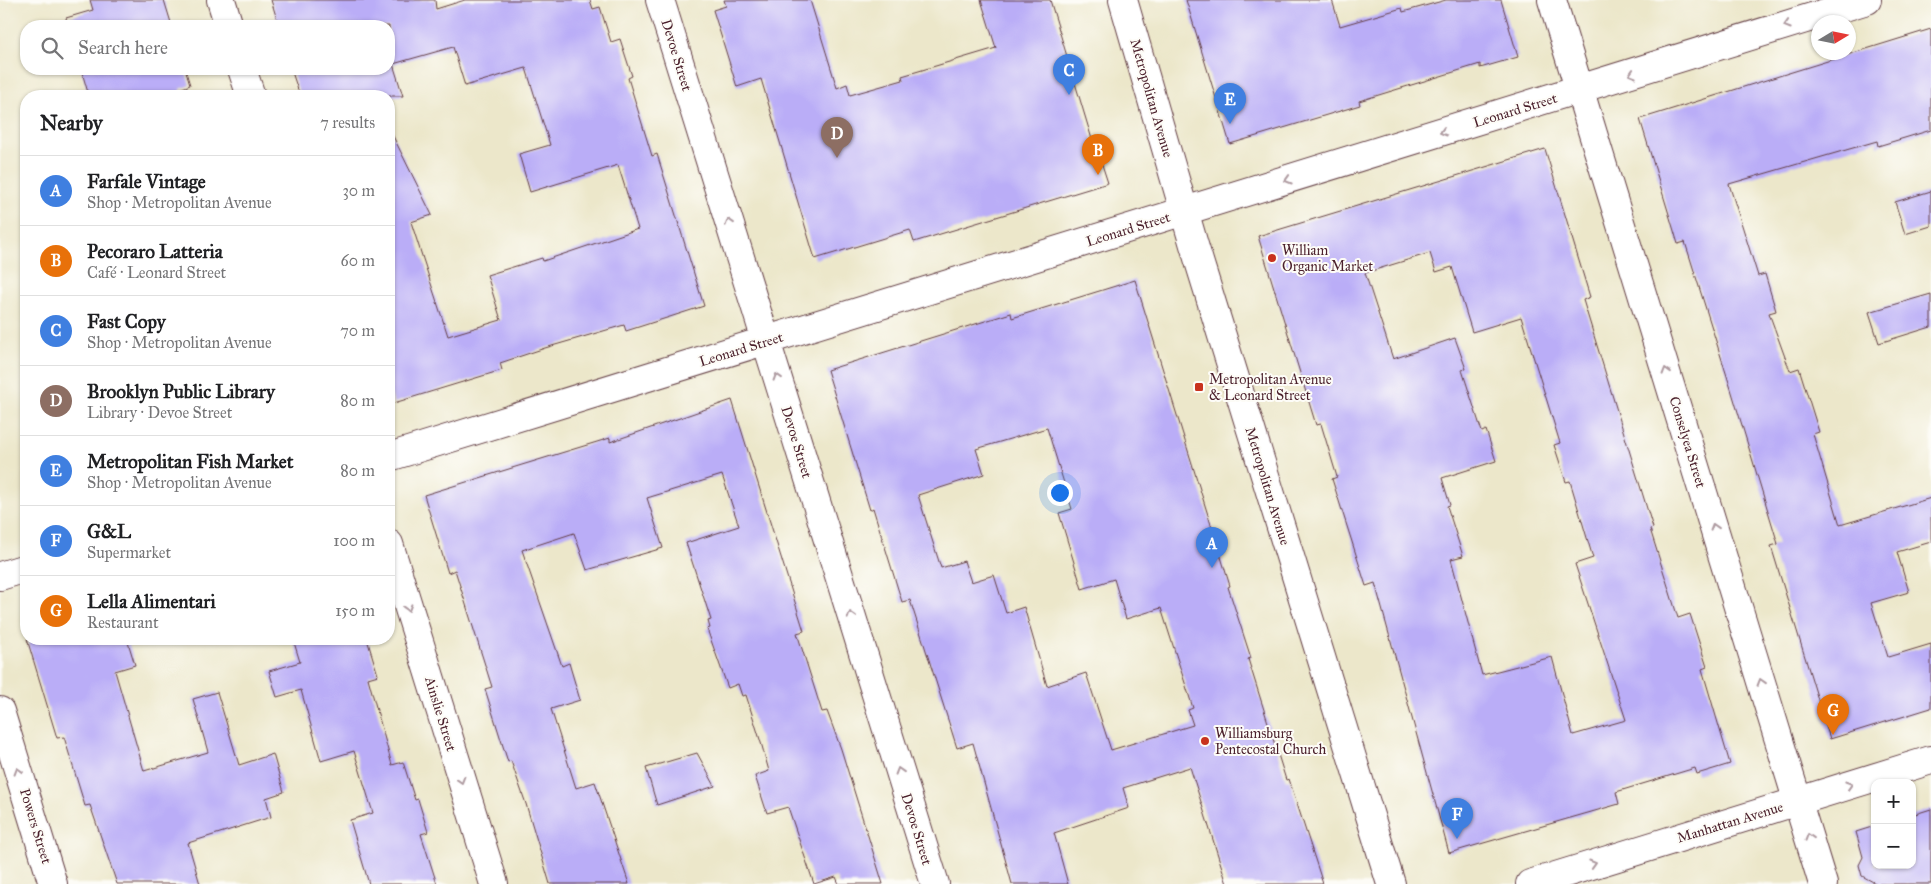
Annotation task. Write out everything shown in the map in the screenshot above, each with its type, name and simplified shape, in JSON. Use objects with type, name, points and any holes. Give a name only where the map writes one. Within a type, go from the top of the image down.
[{"type":"street","points":[[221,0],[227,20]]},
{"type":"street","name":"Devoe Street","points":[[660,0],[935,884]]},
{"type":"street","name":"Metropolitan Avenue","points":[[1123,0],[1184,212],[1391,884]]},
{"type":"street","name":"Conselyea Street","points":[[1552,0],[1823,884]]},
{"type":"street","name":"Leonard Street","points":[[395,454],[1867,0]]},
{"type":"street","points":[[244,75],[249,90]]},
{"type":"street","name":"Ainslie Street","points":[[395,563],[494,884]]},
{"type":"street","points":[[0,576],[20,570]]},
{"type":"street","name":"Powers Street","points":[[0,711],[54,884]]},
{"type":"street","name":"Manhattan Avenue","points":[[1530,884],[1931,760]]},
{"type":"building","points":[[90,0],[164,0],[170,20],[66,20],[66,18],[93,10]]},
{"type":"building","points":[[271,0],[435,0],[436,9],[465,0],[590,0],[593,9],[600,7],[611,42],[620,39],[632,76],[628,78],[652,156],[657,154],[704,306],[626,331],[624,325],[545,348],[500,363],[502,370],[395,403],[395,140],[432,215],[411,222],[448,336],[501,320],[487,275],[542,258],[543,261],[638,229],[618,165],[530,192],[519,154],[550,145],[526,68],[465,86],[453,47],[395,63],[395,20],[277,20]]},
{"type":"building","points":[[724,0],[810,0],[837,88],[847,84],[850,95],[903,80],[902,76],[996,48],[981,0],[1050,0],[1094,146],[1096,146],[1108,183],[914,242],[910,230],[815,259],[761,79],[737,87],[713,10],[726,6]]},
{"type":"building","points":[[1186,0],[1332,0],[1340,26],[1402,8],[1403,12],[1446,0],[1501,0],[1518,57],[1480,68],[1480,64],[1359,101],[1360,105],[1230,144]]},
{"type":"building","points":[[1931,29],[1931,130],[1878,146],[1877,141],[1729,184],[1758,276],[1765,274],[1776,311],[1769,313],[1790,371],[1799,368],[1819,432],[1813,434],[1840,525],[1931,498],[1931,542],[1897,552],[1909,592],[1871,603],[1888,657],[1931,644],[1931,708],[1830,739],[1771,546],[1778,544],[1731,389],[1685,242],[1678,244],[1640,119],[1831,60],[1856,60],[1856,52]]},
{"type":"building","points":[[395,70],[403,96],[395,96],[395,90],[298,90],[293,75],[395,75]]},
{"type":"building","points":[[83,75],[187,75],[190,85],[180,90],[87,90]]},
{"type":"building","points":[[1545,149],[1590,297],[1583,300],[1653,528],[1650,529],[1678,618],[1690,614],[1707,667],[1702,669],[1730,764],[1697,774],[1695,768],[1616,792],[1619,804],[1449,853],[1375,583],[1366,586],[1332,479],[1337,477],[1321,424],[1316,425],[1258,236]],"holes":[[[1430,253],[1436,272],[1452,267],[1472,332],[1521,317],[1560,443],[1554,445],[1566,482],[1570,481],[1593,558],[1575,564],[1626,720],[1573,735],[1552,657],[1482,675],[1451,559],[1463,556],[1447,506],[1450,505],[1442,478],[1496,461],[1486,430],[1482,432],[1462,370],[1466,369],[1455,338],[1393,359],[1365,273]]]},
{"type":"building","points":[[1931,191],[1931,226],[1905,234],[1895,202]]},
{"type":"building","points":[[1135,280],[1230,586],[1228,587],[1251,658],[1248,659],[1286,780],[1289,779],[1323,884],[1227,884],[1190,767],[1123,788],[1129,808],[1054,833],[1068,884],[1012,884],[973,743],[957,748],[910,600],[902,602],[873,508],[870,510],[827,370],[1011,313],[1012,318]],"holes":[[[1047,428],[1072,509],[1059,513],[1082,589],[1114,579],[1126,619],[1161,608],[1193,708],[1188,710],[1193,725],[1111,750],[1086,673],[1047,686],[1024,607],[1006,613],[994,575],[971,582],[964,561],[941,568],[918,495],[984,474],[976,449]]]},
{"type":"building","points":[[1931,294],[1931,327],[1879,343],[1869,312]]},
{"type":"building","points":[[732,400],[804,631],[797,633],[822,712],[827,711],[841,749],[883,884],[839,884],[836,877],[814,884],[788,807],[767,813],[755,776],[769,771],[762,746],[746,695],[742,696],[738,684],[728,688],[707,629],[710,628],[708,621],[711,620],[686,543],[739,526],[722,475],[647,498],[663,548],[587,570],[574,533],[522,550],[562,666],[569,663],[580,700],[551,709],[576,788],[595,782],[629,884],[550,884],[526,804],[511,761],[508,762],[485,689],[492,687],[455,570],[448,573],[424,495],[610,438],[610,442]]},
{"type":"building","points":[[29,645],[129,645],[135,665],[115,671],[144,771],[208,752],[193,699],[217,692],[239,765],[273,754],[284,792],[266,798],[271,817],[188,843],[200,884],[117,884],[90,805],[85,806],[64,737],[57,738]]},
{"type":"building","points":[[295,645],[369,645],[378,675],[368,678],[392,765],[403,762],[415,800],[418,799],[428,832],[421,834],[437,884],[369,884],[350,820],[373,813],[354,751],[321,761],[301,690],[277,697],[269,671],[300,662]]},
{"type":"building","points":[[697,753],[715,786],[657,805],[646,768]]},
{"type":"building","points":[[1931,809],[1931,884],[1877,884],[1862,876],[1859,865],[1863,857],[1856,832],[1871,827],[1871,869],[1916,869],[1916,814]]},
{"type":"place","name":"Fast Copy","points":[[1069,95]]},
{"type":"place","name":"Metropolitan Fish Market","points":[[1230,124]]},
{"type":"place","name":"Brooklyn Public Library","points":[[837,158]]},
{"type":"place","name":"Pecoraro Latteria","points":[[1098,175]]},
{"type":"place","name":"William Organic Market","points":[[1272,258]]},
{"type":"place","name":"Metropolitan Avenue & Leonard Street","points":[[1199,387]]},
{"type":"place","name":"Farfale Vintage","points":[[1212,568]]},
{"type":"place","name":"Lella Alimentari","points":[[1833,735]]},
{"type":"place","name":"Williamsburg Pentecostal Church","points":[[1205,741]]},
{"type":"place","name":"G&L","points":[[1457,839]]}]
